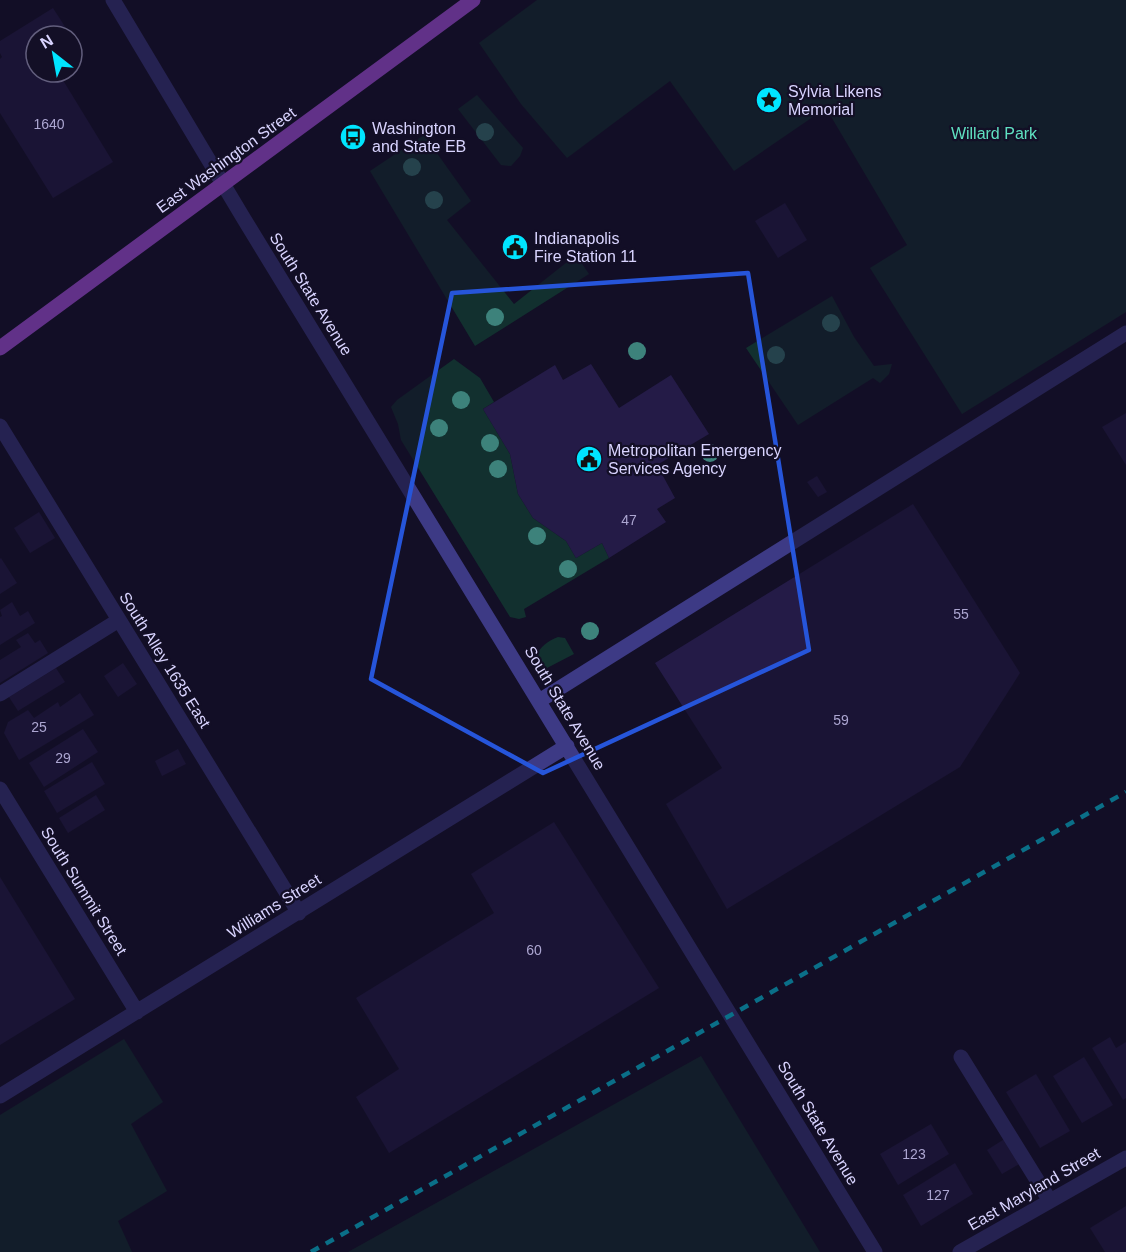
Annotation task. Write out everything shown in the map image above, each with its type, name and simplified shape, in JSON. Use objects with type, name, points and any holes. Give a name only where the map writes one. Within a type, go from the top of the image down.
[{"type":"main road","name":"East Washington Street","points":[[0,348],[473,0]]},
{"type":"street","name":"South State Avenue","points":[[113,0],[244,219],[875,1252]]},
{"type":"street","points":[[539,701],[1126,333]]},
{"type":"street","name":"South Alley 1635 East","points":[[0,426],[299,913]]},
{"type":"street","points":[[0,694],[119,621]]},
{"type":"street","name":"Williams Street","points":[[0,1096],[567,746]]},
{"type":"street","name":"South Summit Street","points":[[0,789],[137,1012]]},
{"type":"street","points":[[961,1057],[1050,1201]]},
{"type":"street","name":"East Maryland Street","points":[[960,1252],[1126,1158]]},
{"type":"highlighted area","points":[[748,273],[809,650],[543,773],[371,679],[452,293]]},
{"type":"green space","name":"Willard Park","points":[[537,0],[1126,0],[1126,312],[962,414],[870,268],[907,245],[826,108],[734,171],[670,81],[567,158],[521,104],[479,43]]},
{"type":"green space","points":[[477,95],[523,148],[520,156],[511,166],[501,165],[458,109]]},
{"type":"green space","points":[[424,135],[471,201],[447,220],[514,304],[576,255],[589,274],[475,346],[370,171]]},
{"type":"green space","points":[[832,296],[854,337],[874,366],[892,364],[889,374],[880,383],[873,378],[798,425],[746,348]]},
{"type":"green space","points":[[454,359],[480,378],[494,402],[483,409],[510,454],[518,494],[533,518],[566,541],[576,558],[602,543],[609,558],[524,609],[526,617],[519,619],[510,617],[401,440],[391,407],[397,400]]},
{"type":"green space","points":[[558,637],[565,638],[574,654],[547,668],[536,657],[545,644]]},
{"type":"green space","points":[[124,1039],[163,1102],[131,1124],[167,1191],[118,1221],[132,1252],[0,1252],[0,1115]]},
{"type":"green space","points":[[701,1056],[820,1252],[348,1252]]},
{"type":"building","points":[[53,8],[63,24],[27,24]]},
{"type":"building","points":[[24,26],[24,84],[65,84],[113,162],[53,198],[0,113],[0,59],[2,57],[0,41]]},
{"type":"building","points":[[785,203],[807,240],[778,258],[755,221]]},
{"type":"building","name":"Metropolitan Emergency Services Agency","points":[[591,364],[619,408],[671,375],[709,434],[657,465],[675,498],[657,509],[666,522],[609,558],[602,543],[576,558],[566,541],[533,518],[518,494],[510,454],[483,409],[555,365],[563,380]]},
{"type":"building","points":[[1126,413],[1126,465],[1102,427]]},
{"type":"building","points":[[817,476],[827,492],[818,497],[807,482]]},
{"type":"building","points":[[913,504],[1020,673],[960,767],[727,909],[666,804],[722,768],[655,663]]},
{"type":"building","points":[[39,512],[55,538],[30,553],[14,528]]},
{"type":"building","points":[[0,559],[17,583],[0,594]]},
{"type":"building","points":[[12,602],[20,616],[28,611],[35,623],[0,645],[0,617],[2,616],[0,610]]},
{"type":"building","points":[[28,633],[35,643],[40,640],[48,653],[0,683],[0,660],[21,647],[16,640]]},
{"type":"building","points":[[123,663],[137,684],[118,697],[104,676]]},
{"type":"building","points":[[56,668],[65,682],[18,711],[9,697]]},
{"type":"building","points":[[80,693],[94,715],[19,760],[4,733],[8,722],[28,710],[34,718],[58,702],[60,707]]},
{"type":"building","points":[[83,729],[98,752],[44,787],[29,763]]},
{"type":"building","points":[[178,749],[186,764],[162,776],[155,761]]},
{"type":"building","points":[[92,762],[105,784],[57,813],[44,791]]},
{"type":"building","points":[[96,795],[105,810],[68,833],[59,818]]},
{"type":"building","points":[[554,822],[659,988],[389,1153],[356,1097],[399,1069],[356,998],[494,913],[471,874]]},
{"type":"building","points":[[0,877],[75,999],[0,1045]]},
{"type":"building","points":[[1110,1037],[1116,1048],[1126,1042],[1126,1098],[1123,1100],[1092,1048]]},
{"type":"building","points":[[1084,1057],[1113,1105],[1082,1123],[1053,1076]]},
{"type":"building","points":[[1036,1074],[1070,1131],[1040,1148],[1006,1092]]},
{"type":"building","points":[[931,1124],[949,1154],[898,1185],[880,1154]]},
{"type":"building","points":[[1006,1138],[1021,1163],[1002,1174],[987,1150]]},
{"type":"building","points":[[955,1163],[973,1194],[921,1226],[903,1195]]},
{"type":"building","points":[[1126,1206],[1126,1252],[1105,1252],[1090,1228]]},
{"type":"railway","points":[[311,1252],[1126,792]]},
{"type":"place","name":"Sylvia Likens Memorial","points":[[769,100]]},
{"type":"place","name":"Washington and State EB","points":[[353,137]]},
{"type":"place","name":"Indianapolis Fire Station 11","points":[[515,247]]},
{"type":"place","name":"Metropolitan Emergency Services Agency","points":[[589,459]]}]
